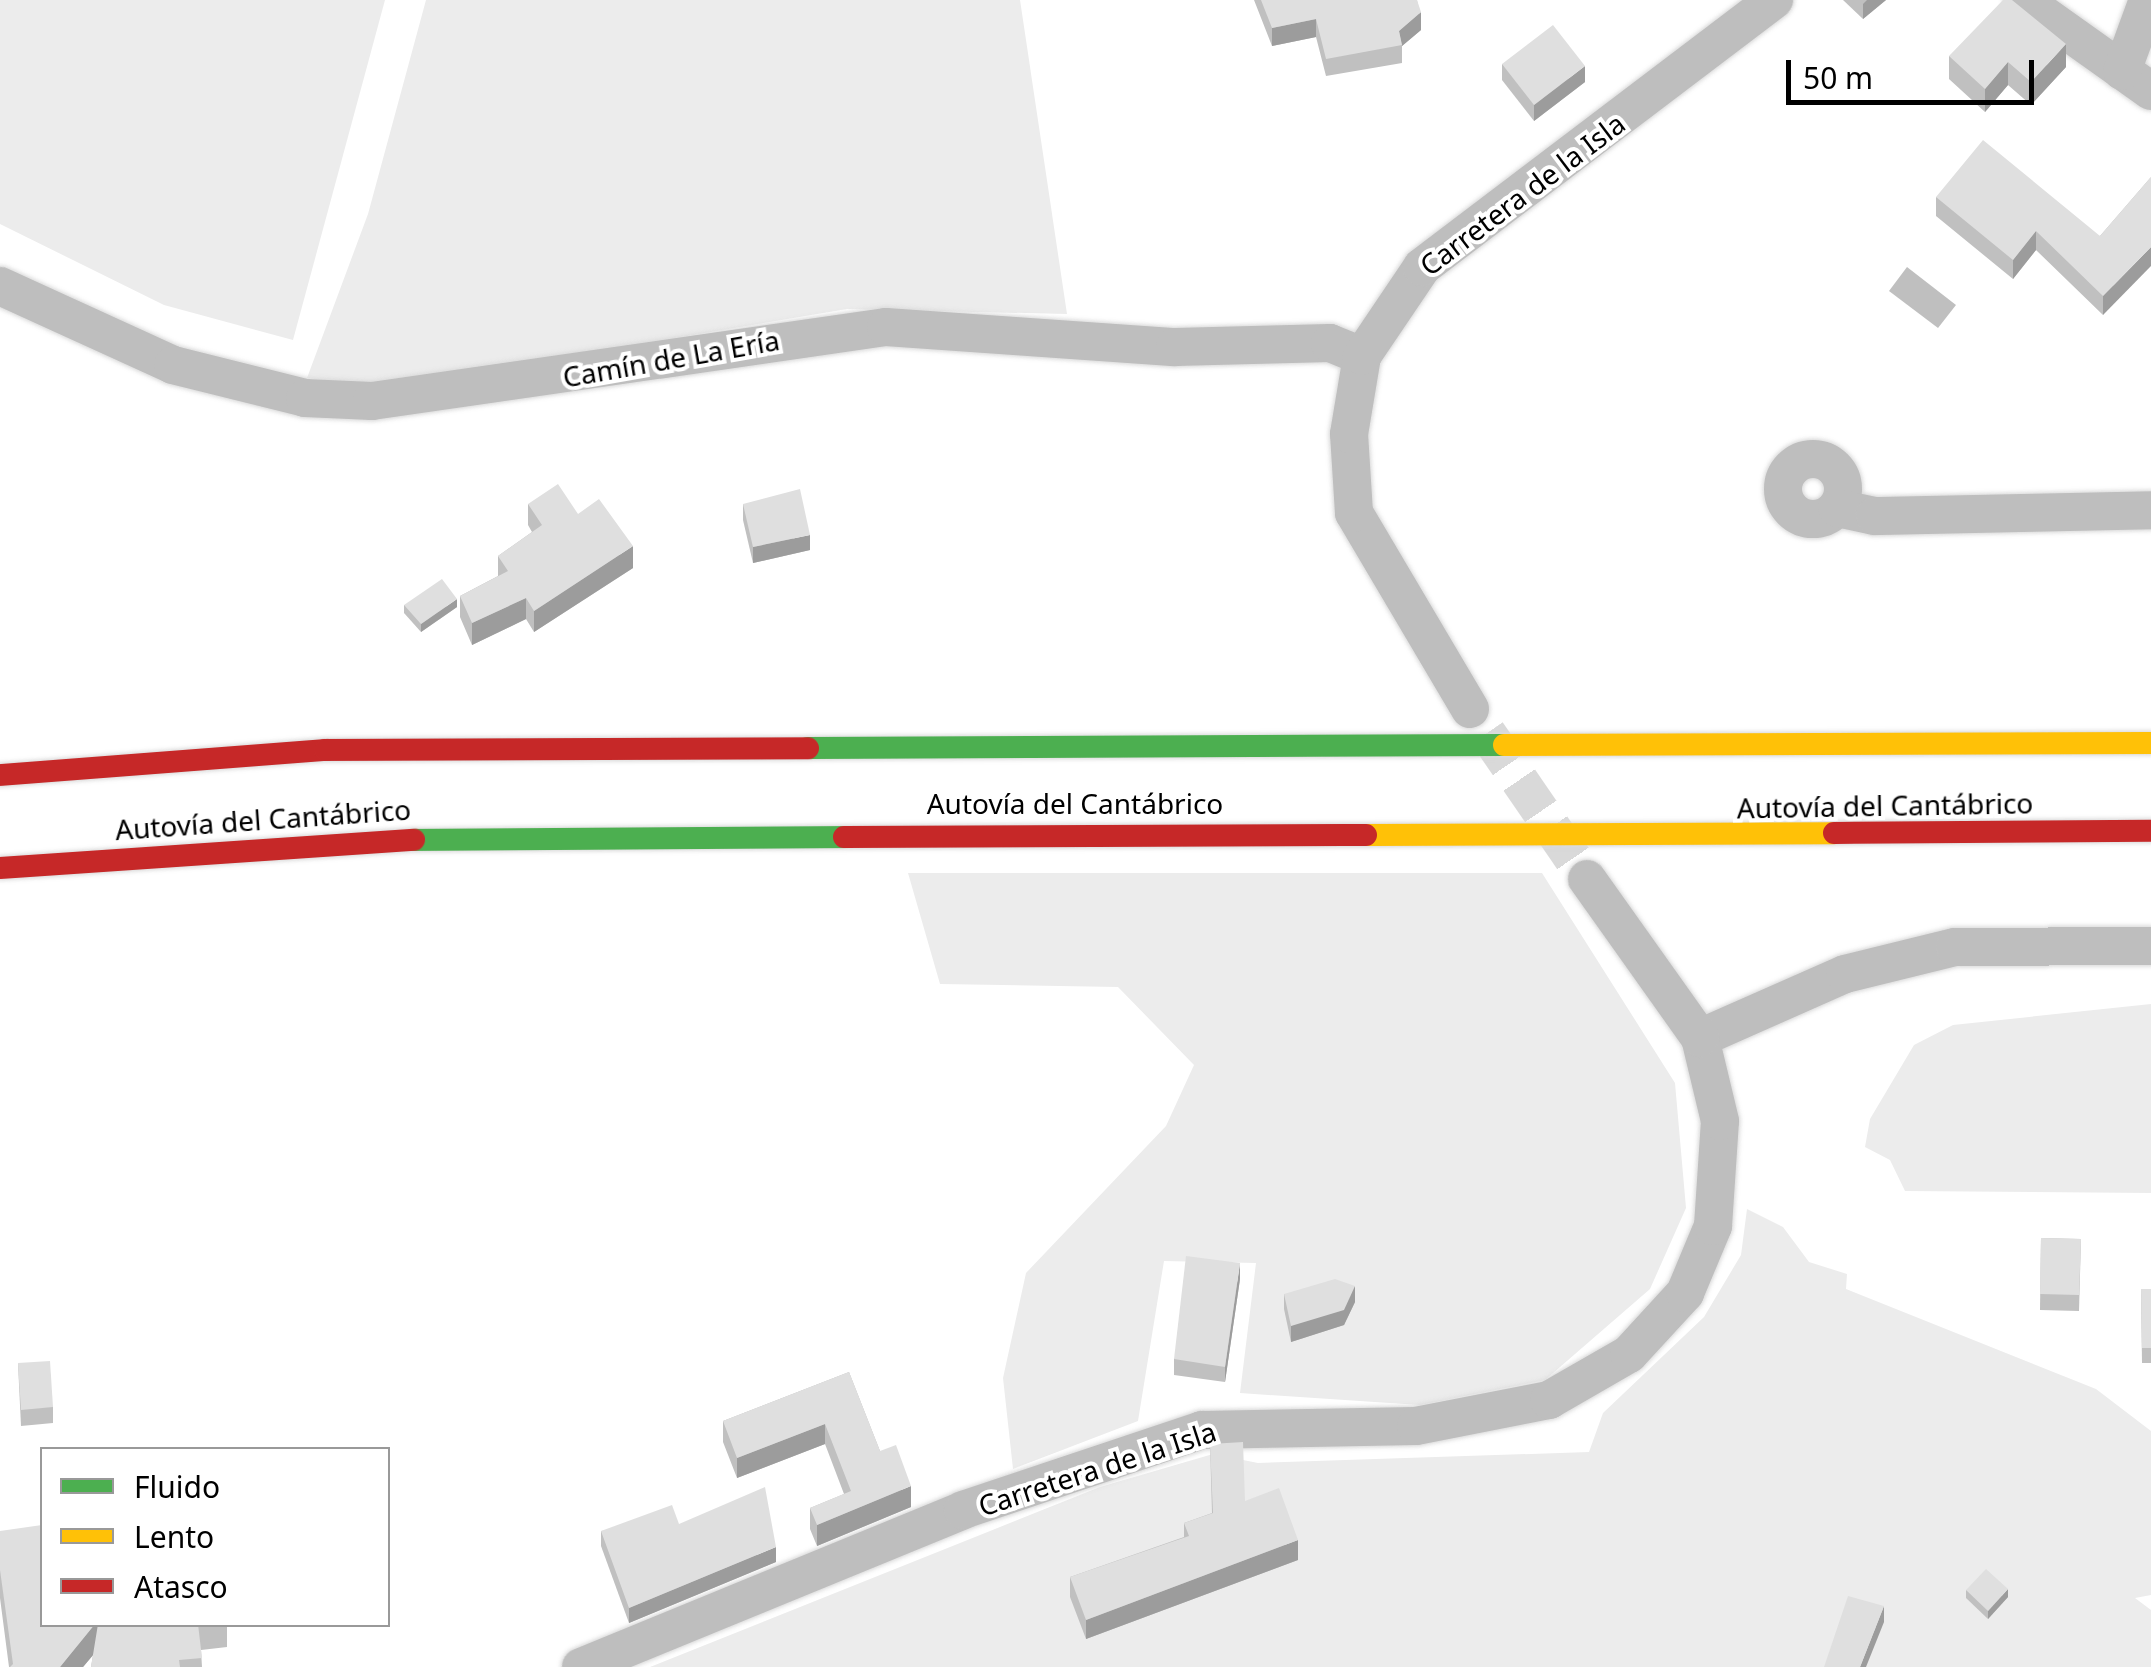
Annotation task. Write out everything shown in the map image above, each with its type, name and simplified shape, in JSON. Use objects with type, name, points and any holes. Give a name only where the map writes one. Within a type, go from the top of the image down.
[{"type":"highway","points":[[1930,748],[2151,727]]},
{"type":"highway","name":"Autovía del Cantábrico","points":[[0,776],[325,750],[1930,748],[2151,744]]},
{"type":"highway","name":"Autovía del Cantábrico","points":[[0,868],[324,840],[2151,831]]},
{"type":"street","name":"Carretera de la Isla","points":[[1470,709],[1354,513],[1348,434],[1362,356],[1422,267],[1774,0]]},
{"type":"street","points":[[2023,0],[2137,81],[2148,0]]},
{"type":"street","name":"Camín de La Ería","points":[[0,286],[173,366],[305,398],[372,402],[886,328],[1174,347],[1330,343],[1362,356]]},
{"type":"street","points":[[1837,508],[1875,516],[2151,510]]},
{"type":"street","name":"Carretera de la Isla","points":[[581,1667],[962,1510],[1202,1430],[1416,1426],[1549,1400],[1629,1354],[1685,1293],[1713,1226],[1720,1121],[1700,1038],[1587,880]]},
{"type":"street","points":[[1700,1038],[1844,974],[1936,950],[2151,946]]},
{"type":"shaded area","points":[[0,0],[385,0],[293,340],[164,305],[0,224]]},
{"type":"shaded area","points":[[426,0],[1020,0],[1067,314],[847,309],[384,387],[307,378],[368,214]]},
{"type":"shaded area","points":[[1907,267],[1956,305],[1938,328],[1889,291]]},
{"type":"shaded area","points":[[908,873],[1542,873],[1675,1083],[1686,1208],[1650,1289],[1545,1380],[1420,1405],[1240,1393],[1256,1263],[1164,1261],[1138,1421],[1013,1469],[1003,1378],[1026,1273],[1166,1126],[1194,1065],[1118,987],[940,984]]},
{"type":"shaded area","points":[[2151,1004],[2151,1193],[1905,1191],[1890,1160],[1865,1147],[1870,1119],[1914,1045],[1953,1025]]},
{"type":"shaded area","points":[[1747,1209],[1783,1227],[1809,1262],[1847,1274],[1846,1289],[2096,1389],[2151,1431],[2151,1595],[2135,1598],[2151,1610],[2151,1667],[650,1667],[1100,1487],[1213,1454],[1258,1463],[1589,1452],[1603,1413],[1704,1317],[1741,1255]]},
{"type":"building","points":[[1261,0],[1417,0],[1421,12],[1399,31],[1402,45],[1326,59],[1316,19],[1272,28]]},
{"type":"building","points":[[2003,0],[2012,0],[2066,44],[2031,82],[2008,62],[1985,89],[1949,56]]},
{"type":"building","points":[[1553,25],[1585,66],[1534,105],[1502,64]]},
{"type":"building","points":[[1983,140],[2100,236],[2151,177],[2151,247],[2103,296],[2036,231],[2013,260],[1936,197]]},
{"type":"building","points":[[558,484],[578,514],[599,499],[633,546],[534,611],[526,598],[472,623],[460,596],[508,571],[498,556],[542,525],[528,504]]},
{"type":"building","points":[[800,489],[810,535],[753,547],[743,504]]},
{"type":"building","points":[[442,579],[457,599],[421,624],[404,605]]},
{"type":"building","points":[[2041,1238],[2081,1239],[2079,1295],[2040,1294]]},
{"type":"building","points":[[1186,1256],[1240,1263],[1225,1367],[1174,1359]]},
{"type":"building","points":[[1335,1279],[1355,1286],[1344,1310],[1291,1326],[1284,1294]]},
{"type":"building","points":[[2141,1289],[2151,1289],[2151,1348],[2142,1348]]},
{"type":"building","points":[[50,1361],[53,1407],[21,1410],[18,1363]]},
{"type":"building","points":[[849,1372],[880,1451],[896,1445],[911,1486],[817,1525],[810,1508],[851,1491],[825,1424],[737,1458],[723,1421]]},
{"type":"building","points":[[1243,1442],[1245,1501],[1279,1488],[1298,1540],[1086,1620],[1070,1577],[1189,1536],[1184,1523],[1213,1513],[1210,1444]]},
{"type":"building","points":[[765,1487],[776,1547],[629,1608],[601,1531],[672,1505],[679,1524]]},
{"type":"building","points":[[40,1525],[40,1627],[93,1627],[60,1667],[10,1667],[13,1664],[0,1570],[0,1531]]},
{"type":"building","points":[[1986,1569],[2008,1589],[1988,1611],[1966,1590]]},
{"type":"building","points":[[1848,1596],[1884,1606],[1860,1667],[1824,1667]]},
{"type":"building","points":[[98,1627],[198,1627],[202,1658],[179,1660],[180,1667],[91,1667]]},
{"type":"tunnel","points":[[1487,733],[1587,879]]},
{"type":"traffic: fast","points":[[808,748],[1504,745]]},
{"type":"traffic: fast","points":[[414,840],[844,837]]},
{"type":"traffic: slow","points":[[1504,745],[2151,743]]},
{"type":"traffic: slow","points":[[1366,835],[1834,833]]},
{"type":"traffic: jam","points":[[0,775],[325,750],[808,748]]},
{"type":"traffic: jam","points":[[1834,833],[2151,831]]},
{"type":"traffic: jam","points":[[844,837],[1366,835]]},
{"type":"traffic: jam","points":[[0,868],[414,840]]}]
